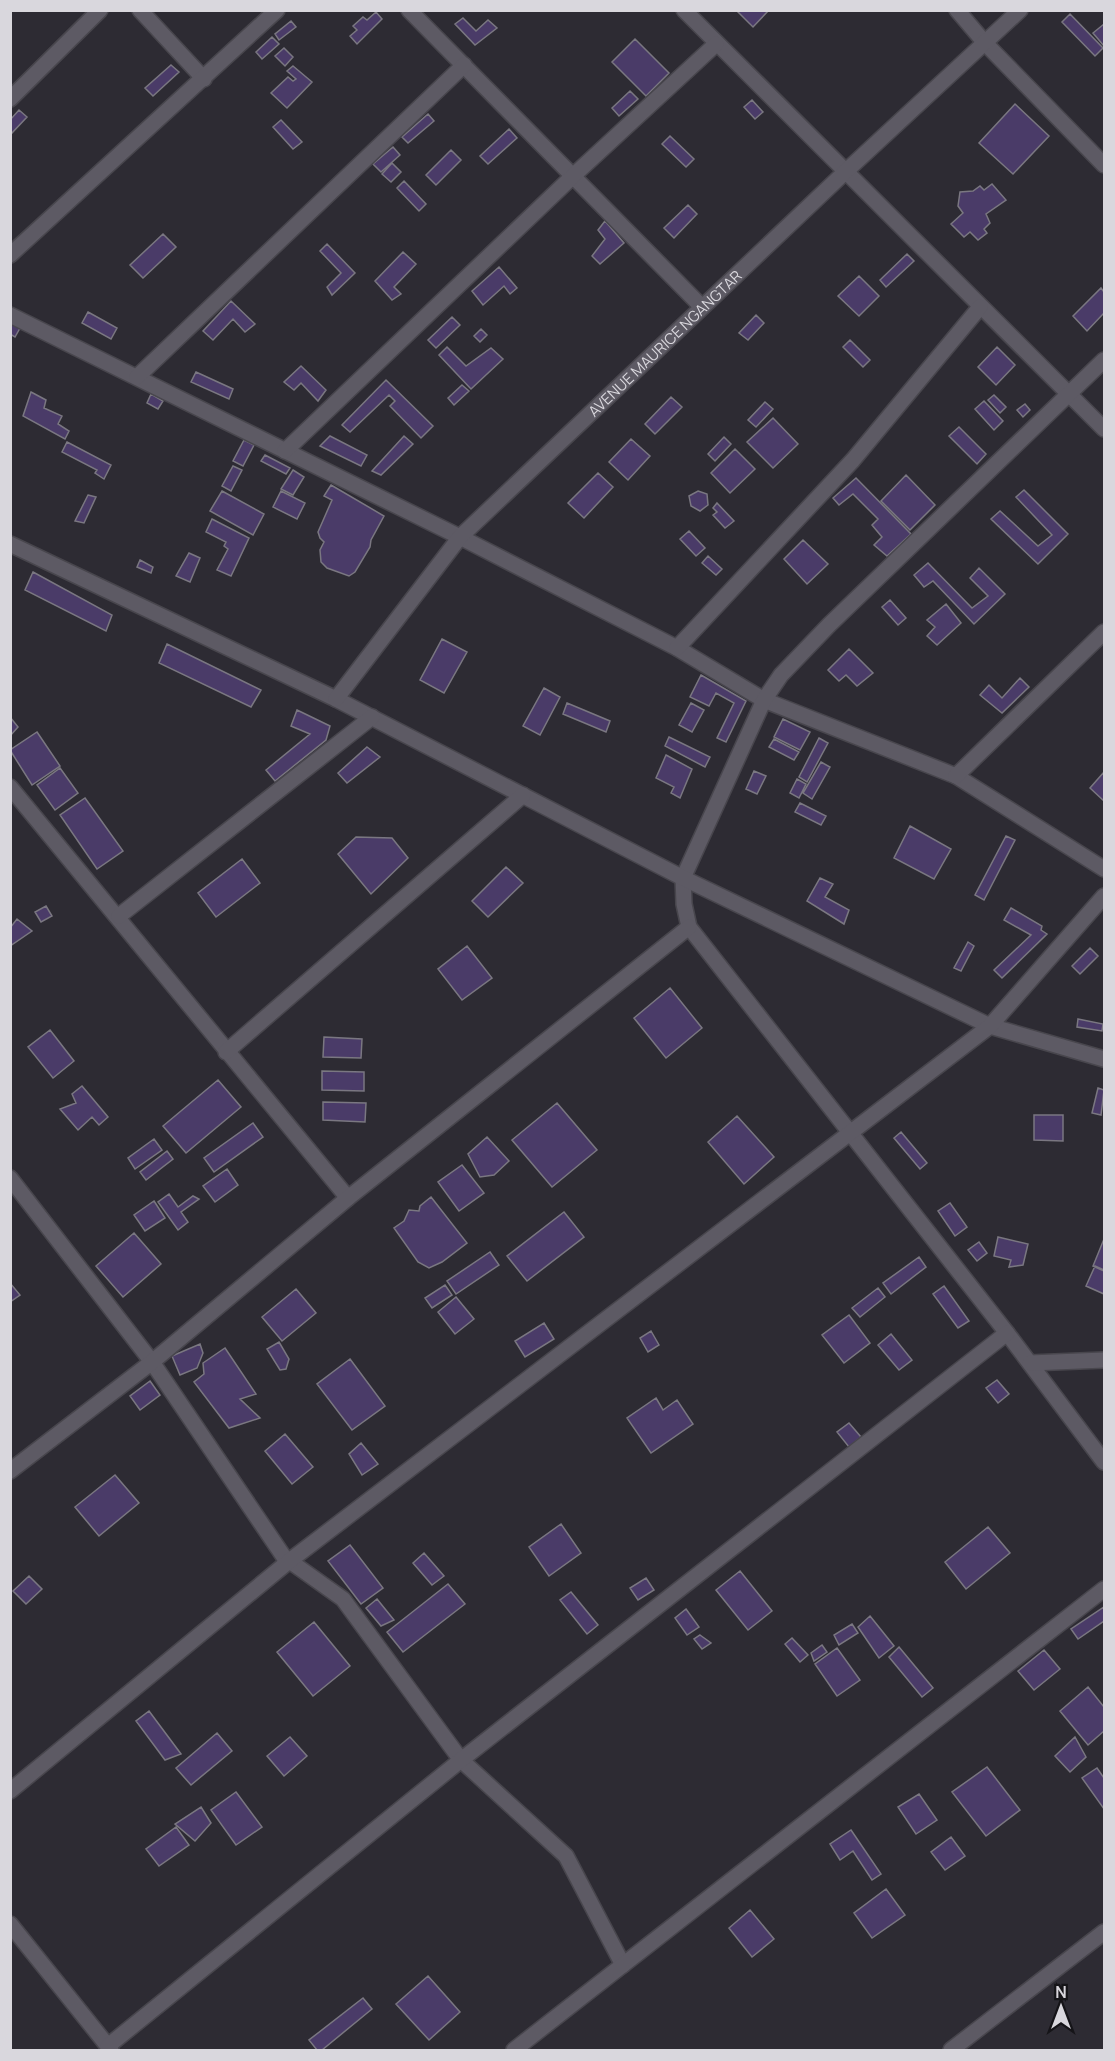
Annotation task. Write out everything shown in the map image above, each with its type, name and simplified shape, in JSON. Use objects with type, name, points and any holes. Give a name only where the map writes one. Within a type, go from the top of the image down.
[{"type":"street","points":[[10,99],[100,10]]},
{"type":"street","points":[[140,10],[204,80]]},
{"type":"street","points":[[10,255],[204,80],[277,10]]},
{"type":"street","points":[[409,10],[702,307]]},
{"type":"street","points":[[684,10],[844,173],[1104,429]]},
{"type":"street","points":[[957,10],[985,44],[1104,165]]},
{"type":"street","name":"AVENUE MAURICE NGANGTAR","points":[[336,699],[460,537],[844,173],[1020,10]]},
{"type":"street","points":[[285,451],[574,175],[716,44]]},
{"type":"street","points":[[137,377],[464,65]]},
{"type":"street","points":[[677,648],[853,460],[980,307]]},
{"type":"street","points":[[10,315],[460,537],[677,648],[764,700],[956,776],[1104,868]]},
{"type":"street","points":[[1104,360],[829,625],[781,675],[764,700],[683,878],[688,927],[1007,1333],[1104,1462]]},
{"type":"street","points":[[10,544],[336,699],[683,878],[990,1026],[1104,1059]]},
{"type":"street","points":[[956,776],[1104,632]]},
{"type":"street","points":[[119,916],[372,717]]},
{"type":"street","points":[[10,787],[119,916],[226,1052],[348,1198]]},
{"type":"street","points":[[226,1052],[523,795]]},
{"type":"street","points":[[10,1791],[288,1562],[990,1026],[1104,896]]},
{"type":"street","points":[[10,1471],[152,1362],[348,1198],[688,927]]},
{"type":"street","points":[[10,1178],[152,1362],[288,1562],[321,1581],[343,1599],[461,1760],[566,1856],[623,1965]]},
{"type":"street","points":[[10,1924],[110,2048],[461,1760],[1007,1333]]},
{"type":"street","points":[[1030,1363],[1104,1360]]},
{"type":"street","points":[[514,2050],[1104,1589]]},
{"type":"street","points":[[951,2050],[1104,1932]]},
{"type":"building","points":[[736,10],[769,10],[753,27]]},
{"type":"building","points":[[376,12],[382,19],[357,44],[350,36],[357,30],[353,26],[363,17],[367,20]]},
{"type":"building","points":[[1070,14],[1103,48],[1095,56],[1062,22]]},
{"type":"building","points":[[463,18],[476,31],[488,20],[497,28],[475,45],[455,24]]},
{"type":"building","points":[[291,21],[296,27],[279,40],[275,34]]},
{"type":"building","points":[[1104,24],[1104,46],[1093,33]]},
{"type":"building","points":[[272,37],[279,44],[262,59],[256,52]]},
{"type":"building","points":[[635,39],[669,73],[646,96],[612,62]]},
{"type":"building","points":[[284,48],[293,57],[285,66],[275,56]]},
{"type":"building","points":[[171,65],[179,72],[153,96],[145,88]]},
{"type":"building","points":[[293,66],[312,82],[287,108],[271,93],[288,77],[293,81],[296,79],[287,71]]},
{"type":"building","points":[[630,91],[638,99],[619,116],[612,108]]},
{"type":"building","points":[[752,100],[763,112],[755,119],[744,107]]},
{"type":"building","points":[[1015,104],[1049,136],[1013,174],[979,143]]},
{"type":"building","points":[[19,110],[27,117],[10,135],[10,120]]},
{"type":"building","points":[[428,114],[434,121],[408,143],[402,137]]},
{"type":"building","points":[[281,120],[302,142],[293,149],[273,127]]},
{"type":"building","points":[[509,129],[517,138],[488,164],[480,156]]},
{"type":"building","points":[[670,136],[694,159],[686,167],[662,144]]},
{"type":"building","points":[[393,147],[400,155],[381,172],[373,164]]},
{"type":"building","points":[[451,150],[461,160],[436,185],[426,175]]},
{"type":"building","points":[[392,163],[401,172],[391,182],[382,174]]},
{"type":"building","points":[[404,181],[426,204],[419,211],[397,188]]},
{"type":"building","points":[[992,184],[1006,200],[986,214],[990,223],[984,229],[987,233],[978,240],[970,232],[964,237],[951,224],[963,213],[958,206],[960,192],[973,191],[980,186],[984,190]]},
{"type":"building","points":[[688,205],[697,214],[674,238],[664,228]]},
{"type":"building","points":[[605,221],[624,243],[600,264],[592,256],[605,239],[598,230]]},
{"type":"building","points":[[163,234],[176,247],[143,278],[130,265]]},
{"type":"building","points":[[327,244],[355,273],[332,295],[327,287],[341,273],[320,251]]},
{"type":"building","points":[[403,252],[416,264],[394,287],[401,294],[392,300],[375,281]]},
{"type":"building","points":[[907,254],[914,261],[886,287],[880,280]]},
{"type":"building","points":[[499,267],[517,288],[510,294],[504,286],[483,305],[472,291]]},
{"type":"building","points":[[859,276],[879,296],[859,316],[838,296]]},
{"type":"building","points":[[1101,288],[1104,292],[1104,313],[1087,331],[1073,316]]},
{"type":"building","points":[[231,301],[255,324],[245,332],[233,319],[213,340],[203,331]]},
{"type":"building","points":[[88,312],[117,328],[111,339],[82,323]]},
{"type":"building","points":[[756,315],[764,323],[748,340],[739,333]]},
{"type":"building","points":[[452,317],[460,325],[436,348],[428,340]]},
{"type":"building","points":[[10,323],[20,328],[15,337],[10,334]]},
{"type":"building","points":[[481,329],[487,335],[480,342],[474,336]]},
{"type":"building","points":[[850,340],[870,360],[863,367],[843,347]]},
{"type":"building","points":[[447,347],[466,366],[491,348],[503,359],[471,389],[439,355]]},
{"type":"building","points":[[997,347],[1015,365],[996,385],[978,367]]},
{"type":"building","points":[[301,366],[326,390],[318,401],[301,383],[294,390],[284,382]]},
{"type":"building","points":[[196,372],[233,389],[229,399],[191,382]]},
{"type":"building","points":[[386,380],[433,426],[421,438],[390,406],[395,401],[389,395],[350,432],[342,425]]},
{"type":"building","points":[[462,385],[469,391],[454,405],[448,398]]},
{"type":"building","points":[[31,392],[46,400],[44,408],[62,416],[58,424],[69,431],[65,439],[23,416]]},
{"type":"building","points":[[151,394],[163,401],[158,409],[147,403]]},
{"type":"building","points":[[994,395],[1006,407],[1000,413],[988,400]]},
{"type":"building","points":[[671,397],[682,407],[655,434],[645,424]]},
{"type":"building","points":[[984,401],[1003,421],[994,430],[975,409]]},
{"type":"building","points":[[765,402],[773,409],[756,427],[748,420]]},
{"type":"building","points":[[1025,404],[1030,410],[1023,417],[1017,410]]},
{"type":"building","points":[[773,418],[798,444],[773,468],[747,442]]},
{"type":"building","points":[[959,427],[986,454],[977,464],[949,436]]},
{"type":"building","points":[[330,436],[367,455],[361,466],[320,446]]},
{"type":"building","points":[[404,436],[413,444],[381,475],[372,471]]},
{"type":"building","points":[[724,437],[731,444],[715,461],[708,454]]},
{"type":"building","points":[[631,439],[650,456],[628,480],[609,462]]},
{"type":"building","points":[[244,440],[254,445],[243,466],[233,461]]},
{"type":"building","points":[[67,442],[111,465],[104,479],[95,473],[97,470],[62,452]]},
{"type":"building","points":[[735,449],[755,469],[730,493],[711,473]]},
{"type":"building","points":[[265,455],[290,468],[286,474],[261,461]]},
{"type":"building","points":[[233,466],[242,470],[231,491],[222,486]]},
{"type":"building","points":[[293,470],[304,477],[293,495],[281,489]]},
{"type":"building","points":[[598,473],[613,487],[584,518],[568,503]]},
{"type":"building","points":[[906,475],[935,505],[910,530],[881,501]]},
{"type":"building","points":[[856,478],[911,534],[887,556],[874,545],[882,537],[872,525],[878,519],[853,494],[839,505],[833,498]]},
{"type":"building","points":[[331,485],[384,516],[371,540],[370,547],[355,572],[349,576],[327,568],[321,562],[320,550],[324,542],[318,532],[332,500],[324,496]]},
{"type":"building","points":[[1024,490],[1068,534],[1038,564],[991,519],[1000,511],[1038,546],[1052,535],[1016,497]]},
{"type":"building","points":[[222,491],[264,514],[253,535],[210,511]]},
{"type":"building","points":[[281,491],[305,503],[297,519],[273,507]]},
{"type":"building","points":[[698,491],[707,494],[708,505],[700,511],[691,506],[689,496]]},
{"type":"building","points":[[88,495],[96,497],[84,523],[75,521]]},
{"type":"building","points":[[717,503],[734,521],[725,528],[713,515],[717,512],[713,508]]},
{"type":"building","points":[[212,519],[249,538],[231,576],[217,570],[228,549],[224,546],[226,542],[206,532]]},
{"type":"building","points":[[689,531],[705,548],[696,556],[680,539]]},
{"type":"building","points":[[803,540],[828,564],[807,584],[784,559]]},
{"type":"building","points":[[189,553],[200,558],[190,582],[176,576]]},
{"type":"building","points":[[708,556],[722,569],[716,575],[702,563]]},
{"type":"building","points":[[140,560],[153,567],[151,573],[137,567]]},
{"type":"building","points":[[928,563],[972,608],[988,596],[970,578],[979,568],[1005,594],[974,624],[933,581],[924,587],[914,575]]},
{"type":"building","points":[[33,572],[112,615],[106,631],[25,590]]},
{"type":"building","points":[[890,600],[906,618],[898,625],[882,607]]},
{"type":"building","points":[[946,604],[961,623],[937,645],[927,636],[935,627],[927,620]]},
{"type":"building","points":[[442,639],[467,652],[444,693],[420,680]]},
{"type":"building","points":[[167,644],[261,690],[251,707],[159,663]]},
{"type":"building","points":[[849,649],[873,673],[857,686],[846,675],[839,681],[828,670]]},
{"type":"building","points":[[701,675],[746,701],[726,742],[717,738],[734,703],[716,693],[709,706],[690,697]]},
{"type":"building","points":[[1020,678],[1029,687],[1002,713],[980,695],[989,685],[1002,698]]},
{"type":"building","points":[[544,688],[560,697],[540,735],[523,726]]},
{"type":"building","points":[[567,703],[610,721],[606,732],[563,714]]},
{"type":"building","points":[[691,703],[704,710],[692,732],[679,725]]},
{"type":"building","points":[[297,710],[330,726],[326,740],[275,781],[266,770],[310,734],[291,726]]},
{"type":"building","points":[[10,717],[18,727],[10,736]]},
{"type":"building","points":[[783,719],[810,732],[800,750],[774,737]]},
{"type":"building","points":[[37,732],[60,766],[32,785],[10,750]]},
{"type":"building","points":[[669,737],[710,757],[705,767],[665,746]]},
{"type":"building","points":[[819,738],[828,743],[807,782],[799,777]]},
{"type":"building","points":[[774,739],[799,752],[794,760],[769,747]]},
{"type":"building","points":[[367,747],[380,757],[347,783],[338,773]]},
{"type":"building","points":[[666,755],[692,769],[680,798],[671,793],[674,787],[656,778]]},
{"type":"building","points":[[821,762],[830,767],[812,799],[803,793]]},
{"type":"building","points":[[60,768],[78,793],[55,810],[37,785]]},
{"type":"building","points":[[754,771],[766,776],[757,794],[746,789]]},
{"type":"building","points":[[1104,772],[1104,801],[1090,788]]},
{"type":"building","points":[[797,779],[806,784],[799,798],[790,793]]},
{"type":"building","points":[[85,798],[123,851],[97,869],[60,815]]},
{"type":"building","points":[[800,803],[826,816],[821,825],[795,812]]},
{"type":"building","points":[[910,826],[951,849],[934,879],[894,858]]},
{"type":"building","points":[[1006,836],[1015,840],[984,900],[975,895]]},
{"type":"building","points":[[356,837],[392,838],[408,858],[371,894],[338,854]]},
{"type":"building","points":[[242,859],[260,883],[216,917],[198,893]]},
{"type":"building","points":[[506,867],[523,883],[488,917],[472,901]]},
{"type":"building","points":[[820,878],[833,884],[825,897],[849,910],[844,924],[807,901]]},
{"type":"building","points":[[46,906],[52,916],[41,922],[35,912]]},
{"type":"building","points":[[1011,908],[1042,926],[1041,930],[1047,934],[1002,978],[994,970],[1031,935],[1004,920]]},
{"type":"building","points":[[17,919],[32,931],[10,946],[10,928]]},
{"type":"building","points":[[968,942],[974,946],[961,971],[954,968]]},
{"type":"building","points":[[467,946],[492,978],[462,1000],[438,969]]},
{"type":"building","points":[[1090,948],[1098,956],[1080,974],[1072,966]]},
{"type":"building","points":[[670,988],[702,1028],[666,1058],[634,1018]]},
{"type":"building","points":[[1078,1019],[1103,1024],[1102,1031],[1077,1027]]},
{"type":"building","points":[[50,1030],[74,1061],[53,1078],[28,1047]]},
{"type":"building","points":[[324,1037],[362,1039],[361,1058],[323,1057]]},
{"type":"building","points":[[322,1071],[364,1072],[364,1091],[322,1090]]},
{"type":"building","points":[[218,1080],[241,1107],[186,1153],[163,1126]]},
{"type":"building","points":[[82,1086],[108,1117],[99,1125],[92,1117],[78,1130],[60,1109],[76,1103],[72,1094]]},
{"type":"building","points":[[1098,1088],[1104,1090],[1101,1115],[1092,1113]]},
{"type":"building","points":[[323,1102],[366,1103],[365,1122],[323,1120]]},
{"type":"building","points":[[557,1103],[597,1150],[552,1187],[512,1140]]},
{"type":"building","points":[[1034,1115],[1063,1115],[1063,1141],[1034,1140]]},
{"type":"building","points":[[737,1116],[774,1157],[744,1184],[708,1142]]},
{"type":"building","points":[[253,1123],[263,1137],[214,1172],[204,1158]]},
{"type":"building","points":[[901,1132],[927,1163],[920,1169],[894,1138]]},
{"type":"building","points":[[487,1137],[509,1161],[494,1175],[480,1177],[468,1154]]},
{"type":"building","points":[[154,1139],[162,1150],[135,1169],[128,1158]]},
{"type":"building","points":[[167,1151],[173,1159],[146,1180],[140,1172]]},
{"type":"building","points":[[462,1165],[484,1193],[459,1211],[438,1182]]},
{"type":"building","points":[[227,1169],[238,1185],[215,1202],[203,1186]]},
{"type":"building","points":[[169,1194],[178,1207],[193,1196],[199,1199],[181,1212],[188,1222],[178,1230],[158,1202]]},
{"type":"building","points":[[431,1197],[467,1243],[442,1262],[429,1268],[418,1262],[394,1228],[404,1221],[409,1210],[419,1211],[420,1206]]},
{"type":"building","points":[[154,1201],[165,1218],[145,1231],[134,1215]]},
{"type":"building","points":[[950,1203],[967,1227],[955,1236],[938,1211]]},
{"type":"building","points":[[564,1212],[584,1237],[527,1281],[507,1256]]},
{"type":"building","points":[[134,1233],[161,1264],[123,1297],[96,1266]]},
{"type":"building","points":[[998,1237],[1028,1244],[1023,1265],[1009,1267],[1011,1260],[994,1256]]},
{"type":"building","points":[[1104,1239],[1104,1271],[1093,1266]]},
{"type":"building","points":[[979,1242],[987,1253],[977,1261],[968,1250]]},
{"type":"building","points":[[490,1252],[499,1265],[456,1294],[447,1281]]},
{"type":"building","points":[[919,1257],[926,1267],[891,1294],[883,1283]]},
{"type":"building","points":[[1095,1266],[1104,1270],[1104,1294],[1086,1286]]},
{"type":"building","points":[[10,1283],[20,1295],[10,1302]]},
{"type":"building","points":[[445,1285],[452,1295],[432,1308],[425,1298]]},
{"type":"building","points":[[944,1286],[969,1321],[958,1328],[933,1294]]},
{"type":"building","points":[[878,1288],[885,1297],[860,1317],[852,1308]]},
{"type":"building","points":[[296,1289],[316,1313],[282,1341],[262,1317]]},
{"type":"building","points":[[456,1297],[474,1319],[455,1334],[438,1312]]},
{"type":"building","points":[[849,1315],[870,1343],[844,1363],[822,1335]]},
{"type":"building","points":[[544,1323],[554,1339],[525,1357],[515,1341]]},
{"type":"building","points":[[651,1331],[659,1345],[648,1352],[640,1338]]},
{"type":"building","points":[[891,1334],[912,1360],[899,1370],[878,1345]]},
{"type":"building","points":[[279,1342],[289,1359],[286,1369],[280,1370],[267,1349]]},
{"type":"building","points":[[200,1344],[203,1353],[197,1368],[180,1375],[172,1356]]},
{"type":"building","points":[[225,1348],[256,1394],[240,1399],[260,1418],[229,1428],[194,1382],[204,1374],[203,1363]]},
{"type":"building","points":[[350,1359],[385,1406],[352,1430],[317,1384]]},
{"type":"building","points":[[997,1380],[1009,1394],[998,1403],[986,1388]]},
{"type":"building","points":[[150,1381],[160,1395],[140,1410],[130,1396]]},
{"type":"building","points":[[656,1398],[663,1410],[677,1400],[693,1424],[651,1453],[627,1418]]},
{"type":"building","points":[[849,1423],[861,1437],[849,1447],[837,1432]]},
{"type":"building","points":[[285,1434],[313,1467],[292,1484],[265,1451]]},
{"type":"building","points":[[361,1443],[378,1464],[362,1475],[349,1454]]},
{"type":"building","points":[[115,1475],[139,1503],[99,1536],[75,1507]]},
{"type":"building","points":[[561,1524],[581,1553],[549,1576],[529,1547]]},
{"type":"building","points":[[988,1527],[1010,1553],[966,1589],[945,1562]]},
{"type":"building","points":[[350,1545],[383,1588],[361,1604],[328,1561]]},
{"type":"building","points":[[424,1553],[444,1576],[432,1585],[413,1563]]},
{"type":"building","points":[[740,1571],[772,1611],[748,1630],[716,1590]]},
{"type":"building","points":[[29,1576],[42,1589],[26,1604],[13,1591]]},
{"type":"building","points":[[646,1578],[654,1590],[638,1600],[630,1588]]},
{"type":"building","points":[[448,1584],[465,1604],[403,1652],[387,1632]]},
{"type":"building","points":[[571,1592],[598,1625],[587,1634],[560,1600]]},
{"type":"building","points":[[377,1599],[394,1620],[381,1626],[366,1608]]},
{"type":"building","points":[[1104,1607],[1104,1621],[1078,1639],[1071,1629]]},
{"type":"building","points":[[686,1609],[699,1627],[687,1635],[675,1618]]},
{"type":"building","points":[[870,1616],[894,1646],[879,1658],[858,1627]]},
{"type":"building","points":[[314,1622],[350,1666],[313,1696],[277,1652]]},
{"type":"building","points":[[852,1624],[858,1633],[839,1645],[834,1635]]},
{"type":"building","points":[[700,1635],[711,1643],[702,1649],[694,1639]]},
{"type":"building","points":[[792,1638],[808,1655],[800,1662],[785,1644]]},
{"type":"building","points":[[822,1645],[827,1652],[814,1661],[811,1653]]},
{"type":"building","points":[[899,1647],[933,1688],[922,1697],[889,1657]]},
{"type":"building","points":[[837,1648],[860,1680],[837,1696],[815,1664]]},
{"type":"building","points":[[1044,1650],[1060,1669],[1034,1690],[1018,1671]]},
{"type":"building","points":[[1088,1687],[1104,1707],[1104,1731],[1088,1745],[1060,1711]]},
{"type":"building","points":[[149,1711],[181,1754],[165,1760],[136,1721]]},
{"type":"building","points":[[217,1733],[232,1751],[191,1785],[176,1768]]},
{"type":"building","points":[[290,1737],[307,1756],[284,1776],[267,1756]]},
{"type":"building","points":[[1075,1737],[1086,1757],[1070,1772],[1055,1756]]},
{"type":"building","points":[[987,1767],[1020,1810],[986,1836],[952,1792]]},
{"type":"building","points":[[1097,1768],[1104,1778],[1104,1809],[1082,1778]]},
{"type":"building","points":[[236,1792],[262,1827],[236,1845],[211,1810]]},
{"type":"building","points":[[919,1794],[937,1820],[916,1834],[898,1807]]},
{"type":"building","points":[[201,1807],[211,1823],[195,1841],[175,1824]]},
{"type":"building","points":[[176,1827],[189,1845],[159,1866],[146,1849]]},
{"type":"building","points":[[851,1830],[881,1874],[872,1880],[853,1851],[840,1860],[830,1844]]},
{"type":"building","points":[[951,1837],[965,1856],[945,1870],[931,1852]]},
{"type":"building","points":[[886,1889],[905,1915],[872,1938],[854,1913]]},
{"type":"building","points":[[750,1910],[774,1939],[752,1957],[729,1928]]},
{"type":"building","points":[[428,1976],[460,2012],[429,2040],[396,2004]]},
{"type":"building","points":[[363,1998],[372,2009],[322,2050],[317,2050],[309,2040]]}]
